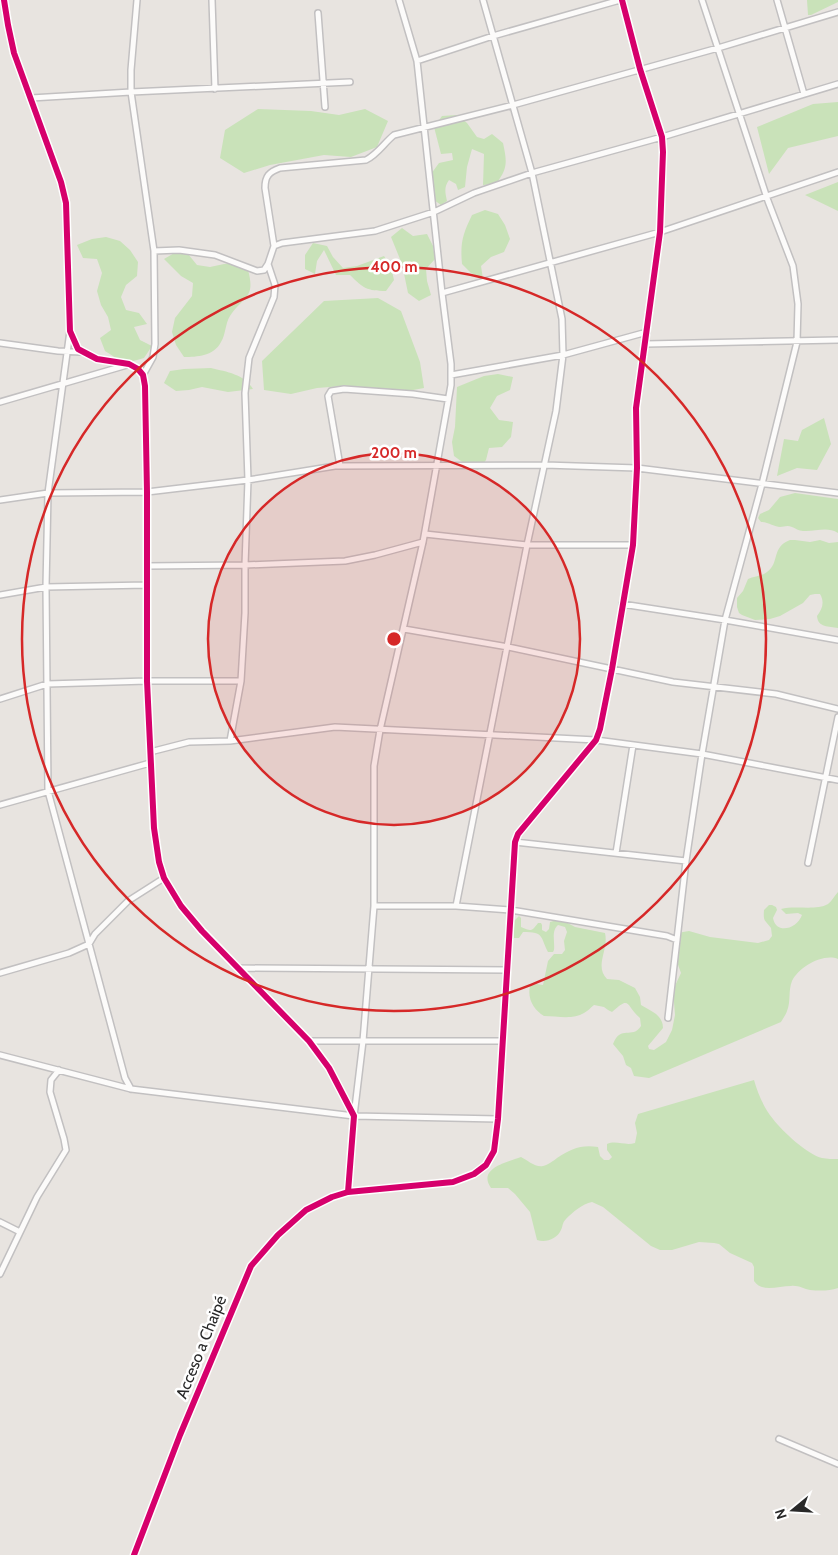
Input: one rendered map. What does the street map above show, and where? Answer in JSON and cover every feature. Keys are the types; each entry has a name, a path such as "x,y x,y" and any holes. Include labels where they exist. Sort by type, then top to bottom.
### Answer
{"street":[{"path":"4,0 14,53 61,182 66,203 70,331 48,493 46,587 48,792 125,1078 131,1089"},
{"path":"137,0 130,70 131,92 154,251 156,344 153,357 143,374"},
{"path":"212,0 215,89"},
{"path":"348,1192 374,906 374,766 380,730 425,534 451,375 417,61 399,0"},
{"path":"456,906 527,545 556,411 563,355 562,319 532,173 483,0"},
{"path":"417,61 492,36 621,0 640,69 662,137 663,152 660,232 636,408 638,468 633,545 612,669 596,740 518,834 515,842 686,861"},
{"path":"668,1018 686,861 702,754 726,620 798,342 798,304 793,266 766,196 702,0"},
{"path":"777,0 804,94"},
{"path":"154,251 179,250 215,255 257,271 264,270 274,246 265,188 265,179 270,171 280,168 366,160 375,155 385,142 394,135 513,105 718,48 838,12"},
{"path":"318,13 325,107"},
{"path":"30,98 350,82"},
{"path":"274,246 282,243 375,231 434,212 474,193 532,173 662,137 838,84"},
{"path":"442,293 660,232 838,172"},
{"path":"230,741 241,681 245,613 248,480 245,393 249,358 274,297 275,286 268,264"},
{"path":"70,331 78,349 97,359 129,364 143,374 145,386 147,492 147,681 150,763 154,828 159,862 164,878 186,912 202,931 310,1041 329,1068 354,1116"},
{"path":"451,375 563,355 647,332"},
{"path":"646,344 838,340"},
{"path":"0,343 67,352 84,352"},
{"path":"0,402 129,364"},
{"path":"340,466 328,396 331,391 344,389 413,394 448,399"},
{"path":"0,500 48,493 147,492 248,480 340,466 545,465 638,468 838,493"},
{"path":"425,534 527,545 633,545"},
{"path":"147,566 245,565 345,560 375,555 423,542"},
{"path":"0,595 46,587 147,585"},
{"path":"622,604 838,640"},
{"path":"404,629 508,647 673,682 776,694 838,709"},
{"path":"0,699 47,684 241,681"},
{"path":"808,864 838,716"},
{"path":"150,752 189,742 230,741 335,727 596,740 702,754 838,780"},
{"path":"616,853 633,745"},
{"path":"0,805 150,763"},
{"name":"Acceso a Chaipé","path":"134,1555 180,1435 238,1293 251,1266 278,1235 306,1210 332,1197 348,1192 453,1182 474,1174 486,1165 494,1151 498,1119 515,842"},
{"path":"0,973 69,953 89,944 95,934 128,901 164,878"},
{"path":"374,906 456,906 511,910 667,936 677,940"},
{"path":"239,968 507,970"},
{"path":"310,1041 502,1041"},
{"path":"0,1055 131,1089 354,1116 498,1119"},
{"path":"0,1274 37,1197 66,1150 50,1092 51,1080 59,1070"},
{"path":"0,1222 20,1232"},
{"path":"779,1439 838,1464"}],"green space":[{"path":"807,0 838,0 838,2 808,15"},
{"path":"838,102 838,136 788,148 769,174 757,127 813,104"},
{"path":"258,109 311,111 339,115 365,109 388,121 377,147 351,157 324,155 270,165 244,173 220,158 225,130"},
{"path":"457,115 467,123 477,137 484,139 492,134 503,143 506,165 503,174 496,184 483,185 484,154 472,149 467,167 465,187 458,190 456,184 449,180 445,190 447,201 441,205 434,200 431,174 439,163 453,160 452,153 441,154 434,127 442,116"},
{"path":"838,182 838,211 805,195"},
{"path":"485,210 498,214 505,225 510,239 504,252 491,257 481,266 483,279 471,273 462,264 461,250 464,233 472,215"},
{"path":"402,228 413,236 427,234 433,246 435,259 426,269 431,295 419,301 408,293 402,264 391,237"},
{"path":"106,237 120,241 130,250 138,262 137,276 126,285 121,297 126,310 139,313 147,324 134,327 140,340 152,346 144,358 130,362 116,358 105,351 100,338 111,330 108,317 101,305 97,291 102,273 97,259 83,258 77,245 92,239"},
{"path":"313,243 327,246 333,257 343,268 357,266 384,256 391,267 394,280 386,291 366,288 350,275 336,275 324,250 317,261 315,274 305,269 305,255"},
{"path":"176,252 188,254 197,265 210,267 237,263 248,270 250,287 247,296 230,316 223,339 218,347 205,355 184,357 176,345 172,332 175,318 192,296 193,283 181,276 164,259"},
{"path":"378,298 401,311 420,362 424,388 397,393 343,386 317,388 291,394 264,390 262,361 324,301"},
{"path":"211,368 229,372 240,377 253,389 228,392 202,387 176,391 164,383 170,371"},
{"path":"498,374 513,377 510,390 497,396 490,408 499,420 513,422 511,437 502,447 489,448 486,460 478,470 454,456 452,442 455,427 457,387 484,376"},
{"path":"824,418 831,444 817,470 797,468 777,476 784,439 798,441 802,430"},
{"path":"795,493 838,499 838,533 830,530 802,531 790,526 778,527 761,522 758,518 760,514 769,510 780,497"},
{"path":"790,540 838,542 838,628 824,626 819,623 817,616 823,603 820,594 810,595 803,603 780,616 770,619 755,620 739,613 737,598 743,591 748,579 767,572 771,568 780,547"},
{"path":"838,892 838,959 825,958 812,962 795,976 791,985 788,1008 781,1022 649,1078 634,1076 631,1068 626,1065 623,1056 613,1044 619,1035 634,1032 641,1026 640,1018 628,1004 622,1004 612,1012 604,1007 594,1005 580,1015 565,1017 544,1016 532,1004 529,991 530,986 543,985 548,961 554,954 562,954 565,950 564,941 567,932 565,927 558,925 556,927 553,952 548,952 541,936 538,934 523,932 519,938 514,938 514,921 519,916 521,918 521,927 530,930 538,923 541,923 542,930 546,932 549,929 550,922 557,920 564,921 575,927 605,933 606,939 602,963 603,974 607,979 619,980 635,988 640,997 641,1005 656,1014 661,1020 663,1028 648,1046 649,1049 654,1050 666,1042 672,1030 675,1015 673,990 681,973 673,951 674,937 677,933 689,931 710,937 758,943 769,940 772,936 771,928 764,917 764,910 769,905 776,907 777,910 773,918 778,927 787,928 796,924 802,915 798,913 786,914 781,909 823,906 828,904"},
{"path":"754,1080 759,1096 767,1110 789,1136 816,1156 838,1159 838,1288 821,1291 794,1286 761,1287 754,1281 754,1267 752,1263 730,1253 719,1244 699,1242 672,1250 660,1250 651,1246 603,1207 592,1202 581,1206 569,1216 564,1222 562,1229 554,1238 544,1241 537,1240 530,1212 508,1188 491,1188 488,1181 488,1175 496,1167 521,1157 535,1165 543,1166 571,1150 592,1146 598,1147 600,1156 604,1160 609,1160 612,1157 607,1150 607,1144 635,1143 637,1133 635,1123 638,1114"}],"cycle path":[{"path":"4,0 14,53 61,182 66,203 70,331 78,349 97,359 129,364 138,369 143,375 145,386 147,681 154,828 159,862 164,878 181,906 202,931 309,1041 329,1068 354,1116 348,1192"},
{"path":"134,1555 180,1435 251,1266 278,1235 306,1210 332,1197 348,1192 453,1182 474,1174 486,1165 494,1151 498,1119 515,842 518,834 596,740 612,669 633,545 637,468 636,408 660,232 663,152 662,137 640,69 622,0"}]}
